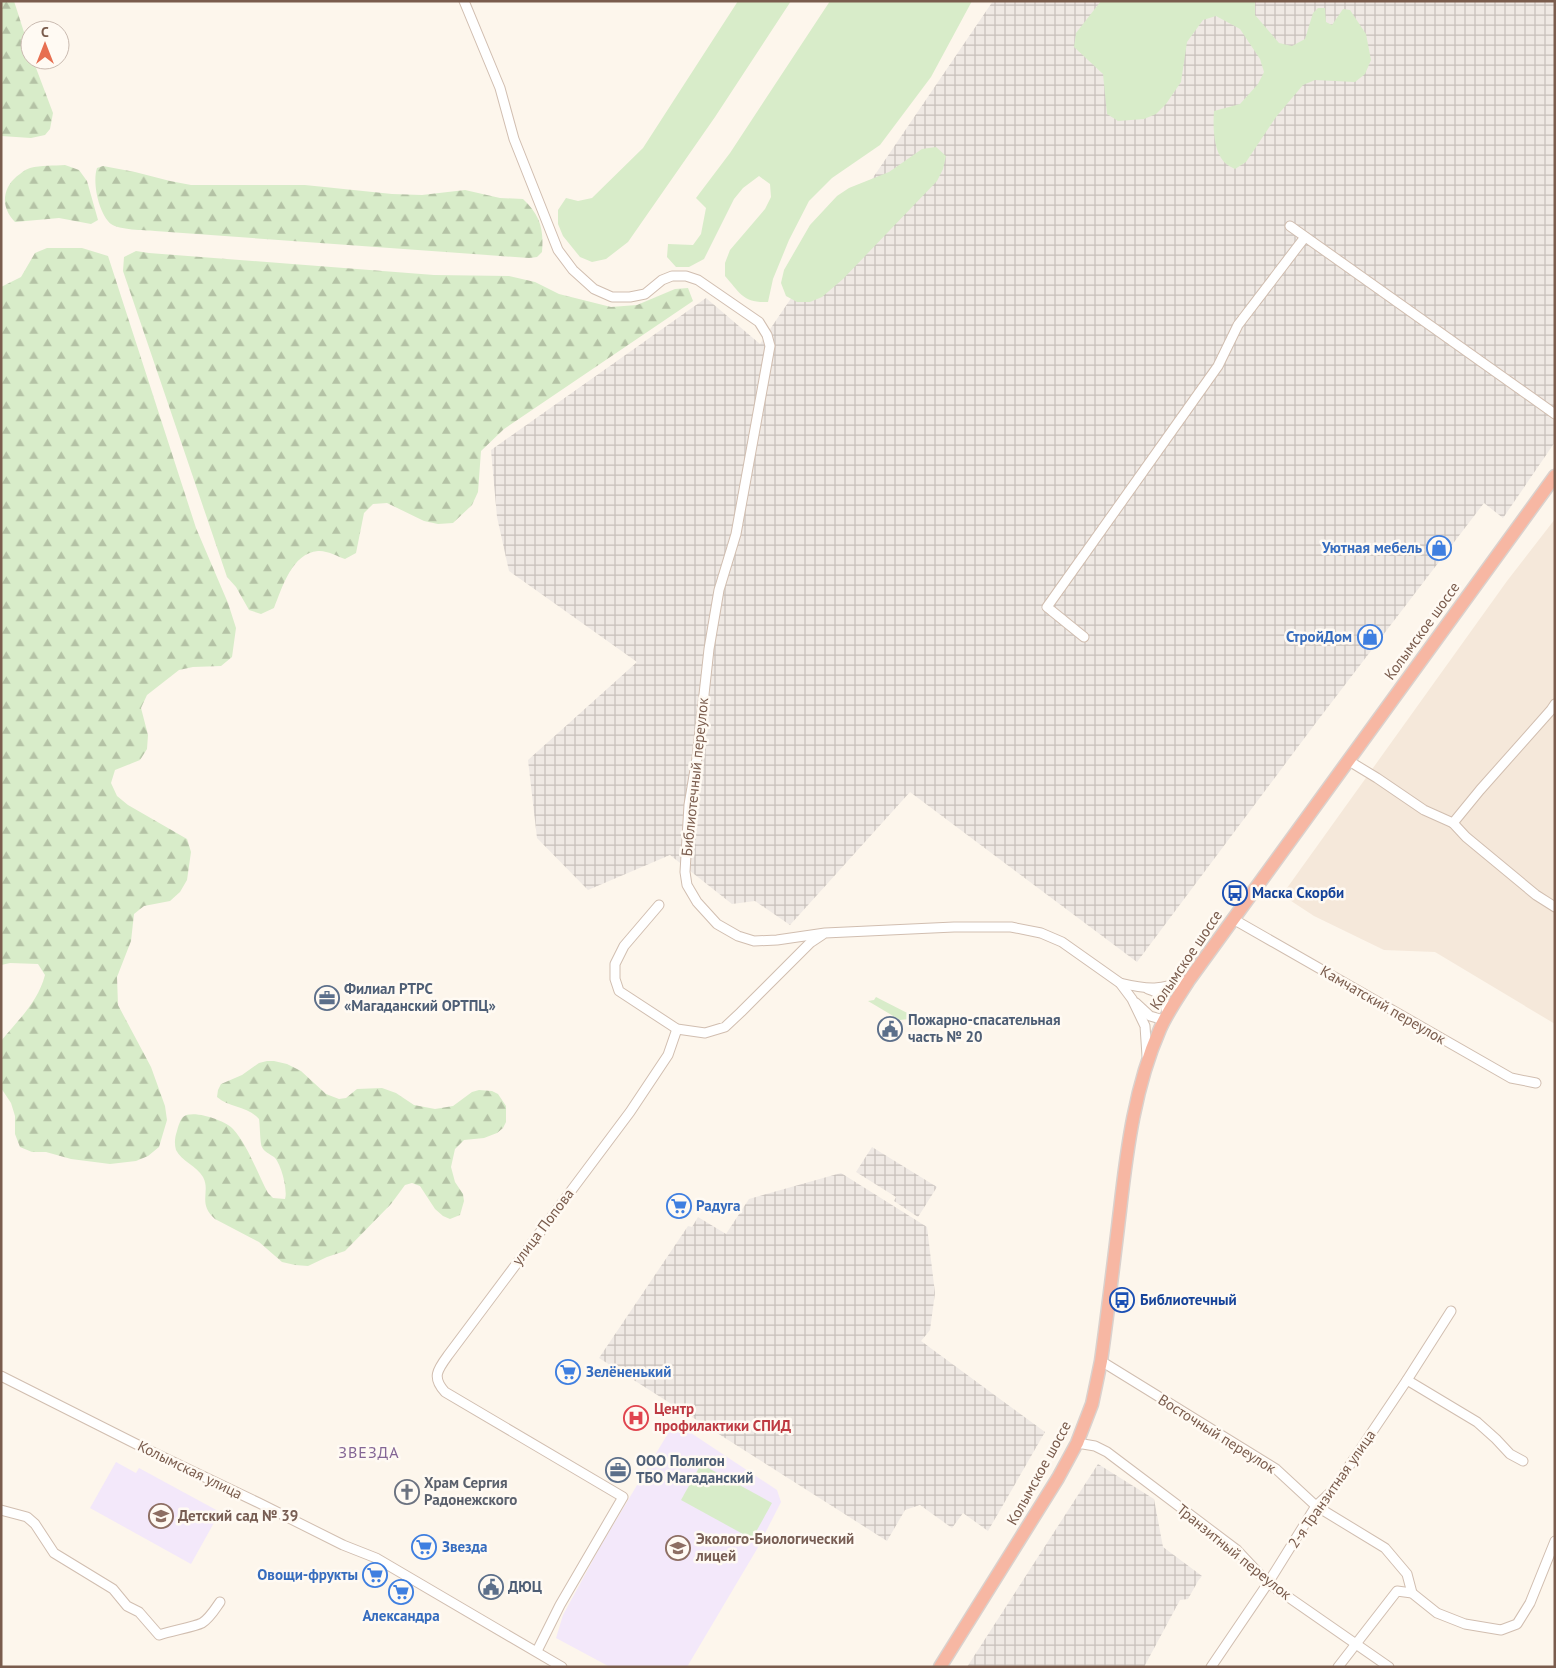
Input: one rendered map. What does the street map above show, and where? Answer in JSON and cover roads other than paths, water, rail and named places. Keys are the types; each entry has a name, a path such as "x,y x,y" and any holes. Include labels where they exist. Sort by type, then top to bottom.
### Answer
{"highway":[{"name":"Колымское шоссе","path":"940,1667 1058,1478 1077,1443 1092,1404 1101,1361 1128,1149 1136,1104 1148,1062 1166,1017 1189,980 1555,476"}],"street":[{"name":"Библиотечный переулок","path":"464,1 500,88 514,139 558,250 573,270 594,289 612,297 630,297 645,294 662,280 672,276 686,276 698,280 758,322 767,335 770,346 736,534 719,590 697,758 688,806 685,872 687,885 696,902 717,924 738,936 754,940 777,940 825,933 993,926 1027,929 1041,933 1062,942 1120,983 1132,1000 1145,1026 1148,1062"},
{"path":"1290,226 1555,414"},
{"path":"1084,637 1047,607 1218,366 1238,326 1305,237"},
{"path":"1453,823 1555,704"},
{"path":"1348,761 1424,810 1453,823 1480,849 1536,895 1555,907"},
{"path":"659,906 624,946 615,964 614,978 619,991 676,1029 705,1032 725,1027 810,943 825,933"},
{"name":"Камчатский переулок","path":"1233,919 1511,1078 1536,1083"},
{"name":"Библиотечный переулок","path":"1120,983 1143,988 1169,987 1189,980"},
{"path":"1132,1000 1150,1016 1166,1017 1165,1001 1158,992 1143,988"},
{"name":"улица Попова","path":"537,1651 560,1605 623,1497 445,1392 438,1384 437,1373 440,1366 637,1101 668,1055 676,1029"},
{"name":"2-я Транзитная улица","path":"1211,1667 1268,1583 1316,1506 1333,1490 1408,1380 1451,1311"},
{"name":"Восточный переулок","path":"1101,1361 1276,1470 1316,1506 1385,1548 1407,1574 1412,1593"},
{"name":"Колымская улица","path":"1,1376 343,1545 376,1558 562,1667"},
{"path":"1408,1380 1477,1422 1510,1454 1522,1461"},
{"name":"Транзитный переулок","path":"1077,1443 1095,1446 1107,1452 1237,1550 1268,1583 1389,1667"},
{"path":"1,1510 27,1517 35,1524 54,1553 113,1589 127,1606 139,1612 160,1634 200,1624 208,1618 220,1602"},
{"path":"1338,1667 1397,1591 1412,1593 1437,1613 1465,1624 1501,1630 1517,1624 1530,1603 1555,1541"}],"place":[{"name":"Уютная мебель","path":"1439,548"},
{"name":"СтройДом","path":"1370,637"},
{"name":"Маска Скорби","path":"1235,893"},
{"name":"Филиал РТРС «Магаданский ОРТПЦ»","path":"327,998"},
{"name":"Пожарно-спасательная часть № 20","path":"890,1029"},
{"name":"Радуга","path":"679,1206"},
{"name":"Библиотечный","path":"1122,1300"},
{"name":"Зелёненький","path":"568,1372"},
{"name":"Центр профилактики СПИД","path":"636,1418"},
{"name":"ООО Полигон ТБО Магаданский","path":"618,1470"},
{"name":"Храм Сергия Радонежского","path":"407,1492"},
{"name":"Детский сад № 39","path":"161,1516"},
{"name":"Звезда","path":"424,1547"},
{"name":"Эколого-Биологический лицей","path":"678,1548"},
{"name":"Овощи-фрукты","path":"375,1575"},
{"name":"ДЮЦ","path":"491,1587"},
{"name":"Александра","path":"401,1592"}],"district":[{"name":"ЗВЕЗДА","path":"369,1452"}]}
